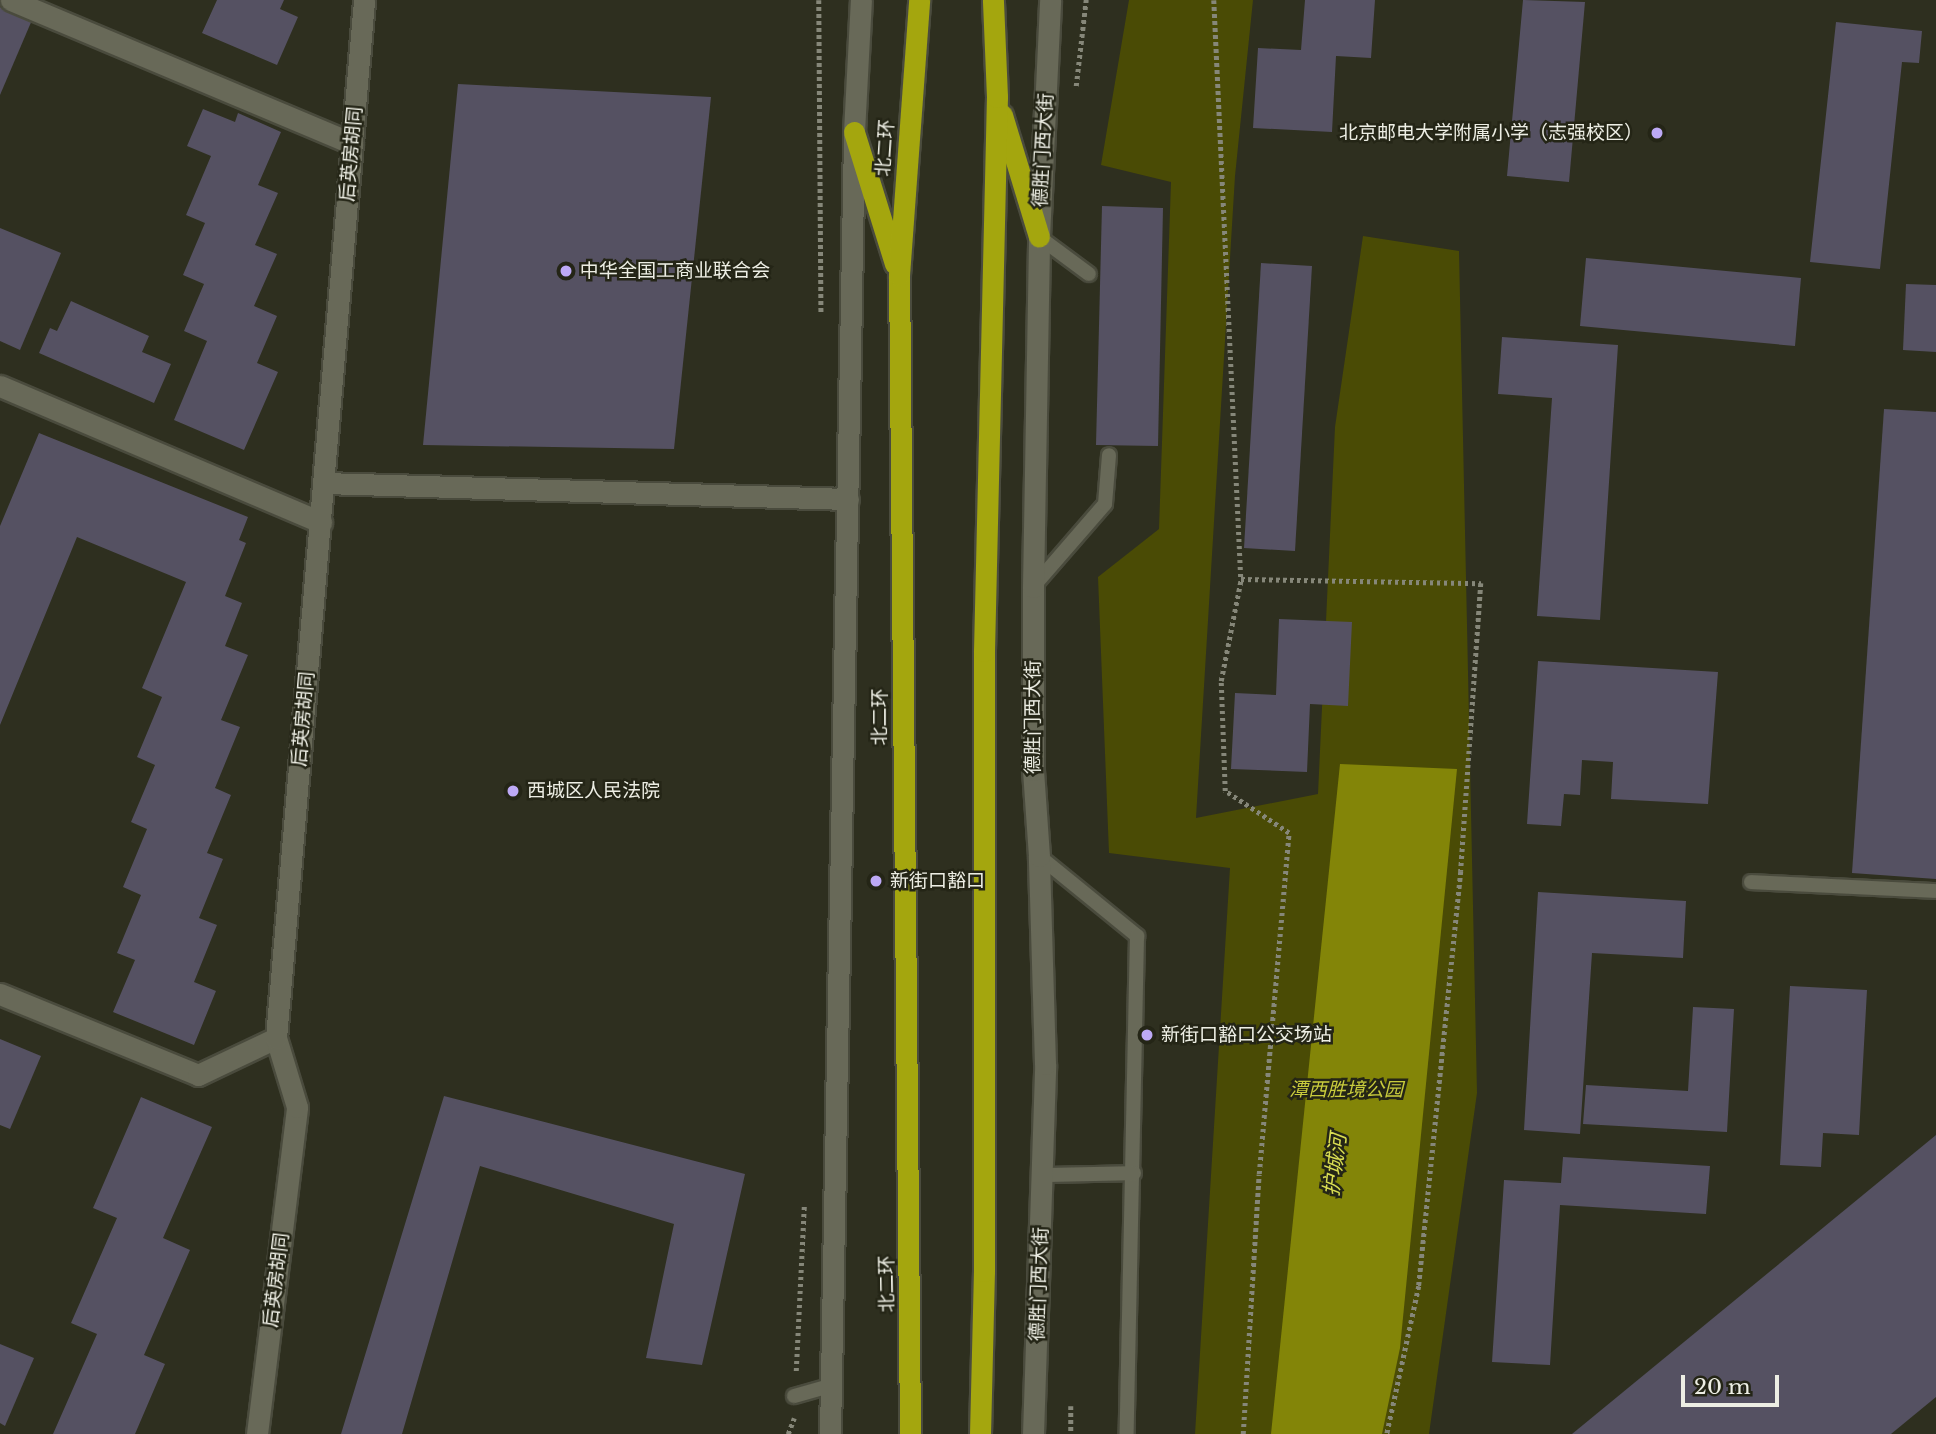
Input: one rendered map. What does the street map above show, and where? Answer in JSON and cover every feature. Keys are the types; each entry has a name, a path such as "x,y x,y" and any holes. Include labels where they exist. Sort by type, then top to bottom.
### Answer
{"highway":[{"name":"北二环","path":"910,1434 899,275 919,0"},
{"path":"980,1434 984,1271 984,651 997,97 993,0"},
{"path":"997,97 1039,237"},
{"path":"855,132 899,275"}],"street":[{"path":"11,0 352,144"},
{"name":"后英房胡同","path":"257,1434 297,1107 276,1038 364,0"},
{"path":"830,1434 855,132 861,0"},
{"name":"德胜门西大街","path":"1033,1434 1045,1064 1039,856 1033,770 1032,587 1039,237 1050,0"},
{"path":"0,386 321,522"},
{"path":"324,483 848,499"},
{"path":"0,994 198,1075 276,1038"}],"lane":[{"path":"1039,237 1089,274"},
{"path":"1032,587 1105,504 1109,455"},
{"path":"1039,856 1138,936 1127,1434"},
{"path":"1751,882 1936,891"},
{"path":"1042,1175 1134,1173"},
{"path":"794,1396 832,1385"}],"path":[{"path":"819,0 821,315"},
{"path":"1214,0 1241,579 1221,681 1225,791 1289,833 1259,1174 1243,1434"},
{"path":"1241,579 1481,583 1461,871 1419,1286 1387,1434"},
{"path":"794,1434 805,1196"},
{"path":"1071,1406 1071,1434"},
{"path":"788,1434 793,1420"}],"green space":[{"name":"潭西胜境公园","path":"1129,0 1253,0 1235,176 1196,818 1318,794 1335,427 1363,236 1459,251 1477,1093 1429,1434 1195,1434 1230,868 1109,853 1098,577 1159,529 1171,182 1101,165"}],"water":[{"name":"护城河","path":"1340,764 1457,769 1400,1348 1382,1434 1271,1434"}],"building":[{"path":"217,0 284,0 280,9 298,17 277,65 202,33"},
{"path":"1305,0 1375,0 1371,58 1336,56 1332,132 1253,128 1258,48 1301,50"},
{"path":"1523,0 1585,2 1569,182 1507,176"},
{"path":"0,7 32,20 0,95"},
{"path":"1836,22 1922,31 1919,63 1902,62 1880,269 1810,262"},
{"name":"中华全国工商业联合会","path":"458,84 711,97 674,449 423,445"},
{"path":"203,109 235,122 238,113 281,132 258,185 278,193 255,245 277,254 254,306 277,316 257,363 278,372 244,450 174,420 207,341 184,331 204,284 183,275 205,223 186,215 211,156 187,146"},
{"path":"1102,206 1163,208 1158,446 1096,445"},
{"path":"0,228 61,253 20,350 0,341"},
{"path":"1586,258 1801,278 1795,346 1580,326"},
{"path":"1261,263 1312,266 1295,551 1244,548"},
{"path":"1906,284 1936,285 1936,352 1903,350"},
{"path":"71,301 149,336 142,352 171,364 154,403 39,353 50,328 57,331"},
{"path":"1502,337 1618,345 1600,620 1537,616 1552,398 1498,394"},
{"path":"1884,409 1936,412 1936,879 1852,873"},
{"path":"39,433 248,517 239,540 246,543 225,596 242,603 225,646 248,655 221,720 240,727 215,788 231,795 207,853 223,859 199,918 217,925 194,982 216,991 194,1045 113,1012 135,960 117,953 141,895 123,887 147,829 131,822 155,765 137,757 162,697 142,688 186,582 77,537 0,725 0,526"},
{"path":"1279,619 1352,622 1348,706 1310,704 1307,772 1231,769 1235,693 1276,695"},
{"path":"1538,661 1718,672 1708,804 1611,799 1613,762 1582,760 1580,795 1564,794 1561,826 1527,824"},
{"path":"1538,892 1686,901 1683,958 1592,953 1580,1134 1524,1130"},
{"path":"1790,986 1867,990 1859,1135 1823,1133 1821,1167 1780,1165"},
{"path":"1693,1007 1734,1009 1727,1132 1583,1124 1586,1085 1688,1091"},
{"path":"0,1039 41,1056 10,1129 0,1125"},
{"path":"444,1096 745,1174 702,1365 646,1358 674,1224 480,1166 402,1434 341,1434"},
{"path":"141,1097 212,1127 163,1238 190,1250 144,1355 165,1364 135,1434 53,1434 97,1334 71,1323 117,1218 93,1208"},
{"path":"1936,1135 1936,1397 1891,1434 1572,1434"},
{"path":"1563,1157 1710,1166 1706,1214 1560,1205 1550,1365 1492,1362 1504,1180 1561,1183"},
{"path":"0,1344 34,1358 5,1426 0,1423"}],"place":[{"name":"北京邮电大学附属小学（志强校区）","path":"1657,133"},
{"name":"中华全国工商业联合会","path":"566,271"},
{"name":"西城区人民法院","path":"513,791"},
{"name":"新街口豁口","path":"876,881"},
{"name":"新街口豁口公交场站","path":"1147,1035"}]}
